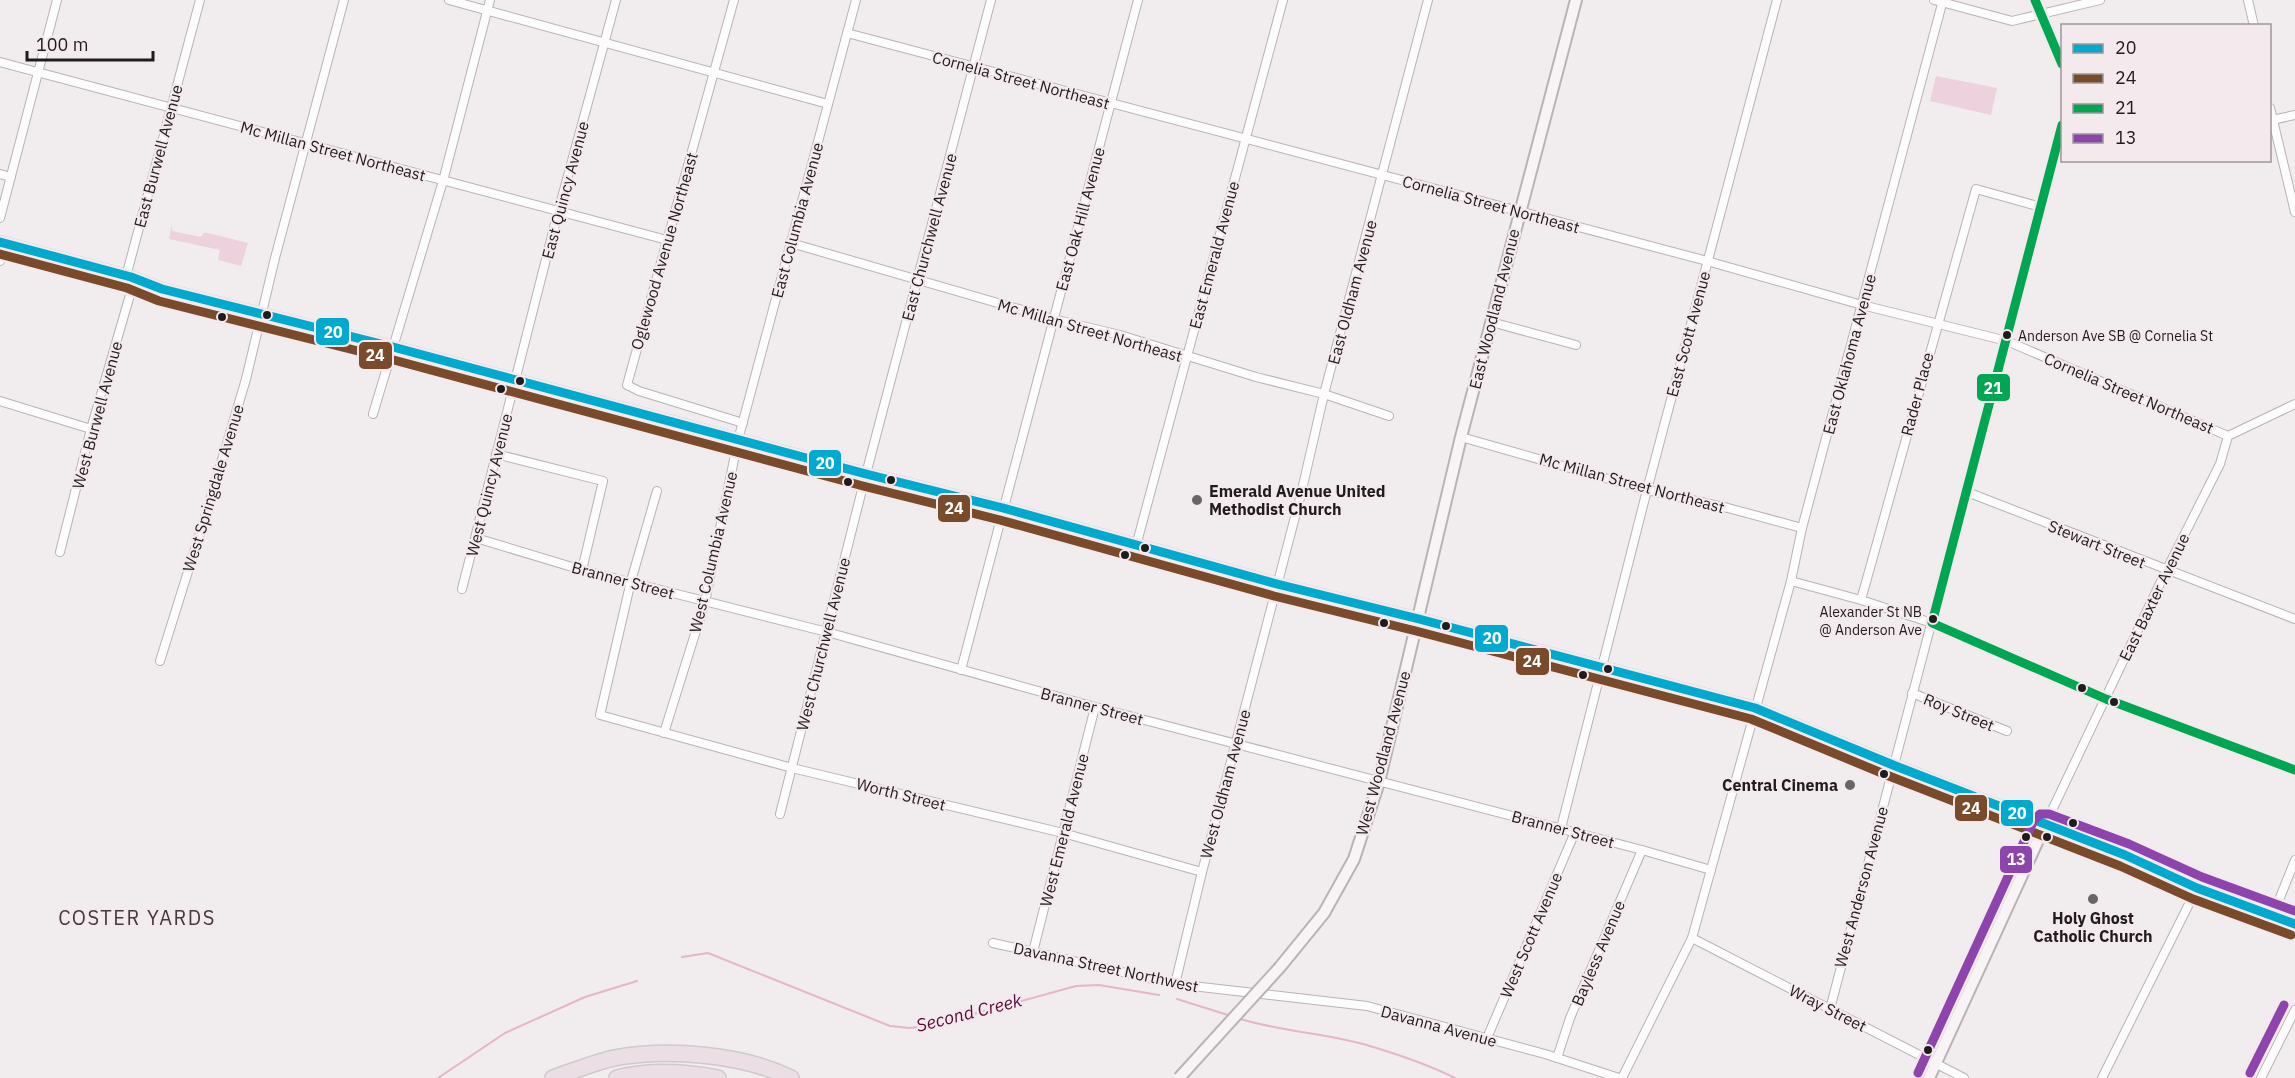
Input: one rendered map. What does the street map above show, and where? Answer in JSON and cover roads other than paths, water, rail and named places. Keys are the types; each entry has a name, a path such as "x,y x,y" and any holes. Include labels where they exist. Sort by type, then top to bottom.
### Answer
{"highway":[{"path":"553,1078 615,1058 654,1054 703,1056 747,1063 791,1078"},
{"path":"617,1078 651,1073 699,1074 718,1078"}],"main road":[{"name":"East Woodland Avenue","path":"1419,619 1461,436 1576,0"},
{"path":"0,242 131,278 162,289 393,347 866,474 1003,508 1277,584 1755,708 1893,765 2125,855 2197,888 2295,924"},
{"name":"West Woodland Avenue","path":"1179,1078 1280,967 1324,912 1354,859 1379,782 1419,619"},
{"path":"1929,1078 2045,825"}],"street":[{"path":"0,218 57,0"},
{"name":"East Burwell Avenue","path":"131,278 128,268 200,0"},
{"name":"West Springdale Avenue","path":"160,661 246,379 261,313 344,0"},
{"path":"449,0 828,104"},
{"path":"373,414 443,181 490,0"},
{"name":"East Quincy Avenue","path":"515,380 616,0"},
{"name":"Oglewood Avenue Northeast","path":"734,0 627,385 639,391 743,423"},
{"name":"East Columbia Avenue","path":"738,440 856,0"},
{"name":"East Churchwell Avenue","path":"866,474 991,0"},
{"name":"East Oak Hill Avenue","path":"961,670 1138,0"},
{"name":"East Emerald Avenue","path":"1136,546 1283,0"},
{"name":"East Oldham Avenue","path":"1277,584 1324,394 1428,0"},
{"name":"East Scott Avenue","path":"1601,668 1777,0"},
{"path":"1934,0 2012,21 2100,0"},
{"path":"2035,0 2061,62"},
{"path":"2248,0 2254,24"},
{"name":"East Oklahoma Avenue","path":"1620,1078 1692,938 1791,581 1802,528 1943,1"},
{"name":"Cornelia Street Northeast","path":"847,33 1707,261 1862,306 1937,322 2007,341 2228,436"},
{"name":"Mc Millan Street Northeast","path":"0,62 667,240"},
{"path":"2271,114 2295,212"},
{"path":"2272,120 2295,115"},
{"name":"West Anderson Avenue","path":"1830,1009 2061,129"},
{"path":"0,174 11,177"},
{"name":"Rader Place","path":"1861,600 1976,189 2042,207"},
{"name":"Mc Millan Street Northeast","path":"791,243 1324,394 1389,416"},
{"path":"0,247 0,261"},
{"name":"West Burwell Avenue","path":"60,552 91,429 132,288 131,278"},
{"path":"1491,322 1576,345"},
{"name":"West Quincy Avenue","path":"462,589 515,380"},
{"path":"0,401 91,429"},
{"path":"2228,436 2295,404"},
{"name":"Mc Millan Street Northeast","path":"1461,436 1647,490 1728,508 1802,528"},
{"name":"East Baxter Avenue","path":"2045,825 2166,571 2220,464 2228,436"},
{"name":"West Columbia Avenue","path":"664,733 705,602 738,440"},
{"path":"496,454 603,481 582,570"},
{"name":"West Churchwell Avenue","path":"780,814 866,474"},
{"path":"631,581 657,491"},
{"name":"Stewart Street","path":"1967,492 2166,571 2295,619"},
{"name":"Branner Street","path":"476,538 582,570 827,632 1095,707 1561,828 1711,870"},
{"name":"Worth Street","path":"631,581 600,715 792,768 1063,833 1202,872"},
{"path":"1791,581 1932,623 2106,699 2295,770"},
{"name":"West Oldham Avenue","path":"1175,984 1277,584"},
{"path":"1561,828 1601,668"},
{"name":"Roy Street","path":"1912,693 2007,731"},
{"name":"West Emerald Avenue","path":"1033,952 1095,707"},
{"name":"West Scott Avenue","path":"1487,1038 1575,832"},
{"name":"Bayless Avenue","path":"1557,1058 1570,1018 1642,850"},
{"path":"2273,915 2295,860"},
{"path":"2102,1078 2197,888"},
{"name":"Wray Street","path":"1692,938 1964,1078"},
{"name":"Davanna Street Northwest","path":"993,943 1175,984 1256,993"},
{"name":"Davanna Avenue","path":"1256,993 1367,1006 1487,1038 1620,1078"},
{"path":"2261,1078 2295,1010"}],"waterway":[{"name":"Second Creek","path":"682,957 708,953 890,1026 909,1028 930,1026 1076,986 1099,985 1159,995"},
{"name":"Second Creek","path":"438,1078 505,1033 585,997 637,981"},
{"name":"Second Creek","path":"1177,999 1231,1016"},
{"name":"Second Creek","path":"1240,1019 1363,1044 1410,1059 1455,1078"}],"place":[{"name":"Anderson Ave SB @ Cornelia St","path":"2007,335"},
{"name":"Emerald Avenue United Methodist Church","path":"1197,500"},
{"name":"Alexander St NB @ Anderson Ave","path":"1933,619"},
{"name":"Central Cinema","path":"1850,785"},
{"name":"Holy Ghost Catholic Church","path":"2093,899"}],"district":[{"name":"COSTER YARDS","path":"137,918"}]}
